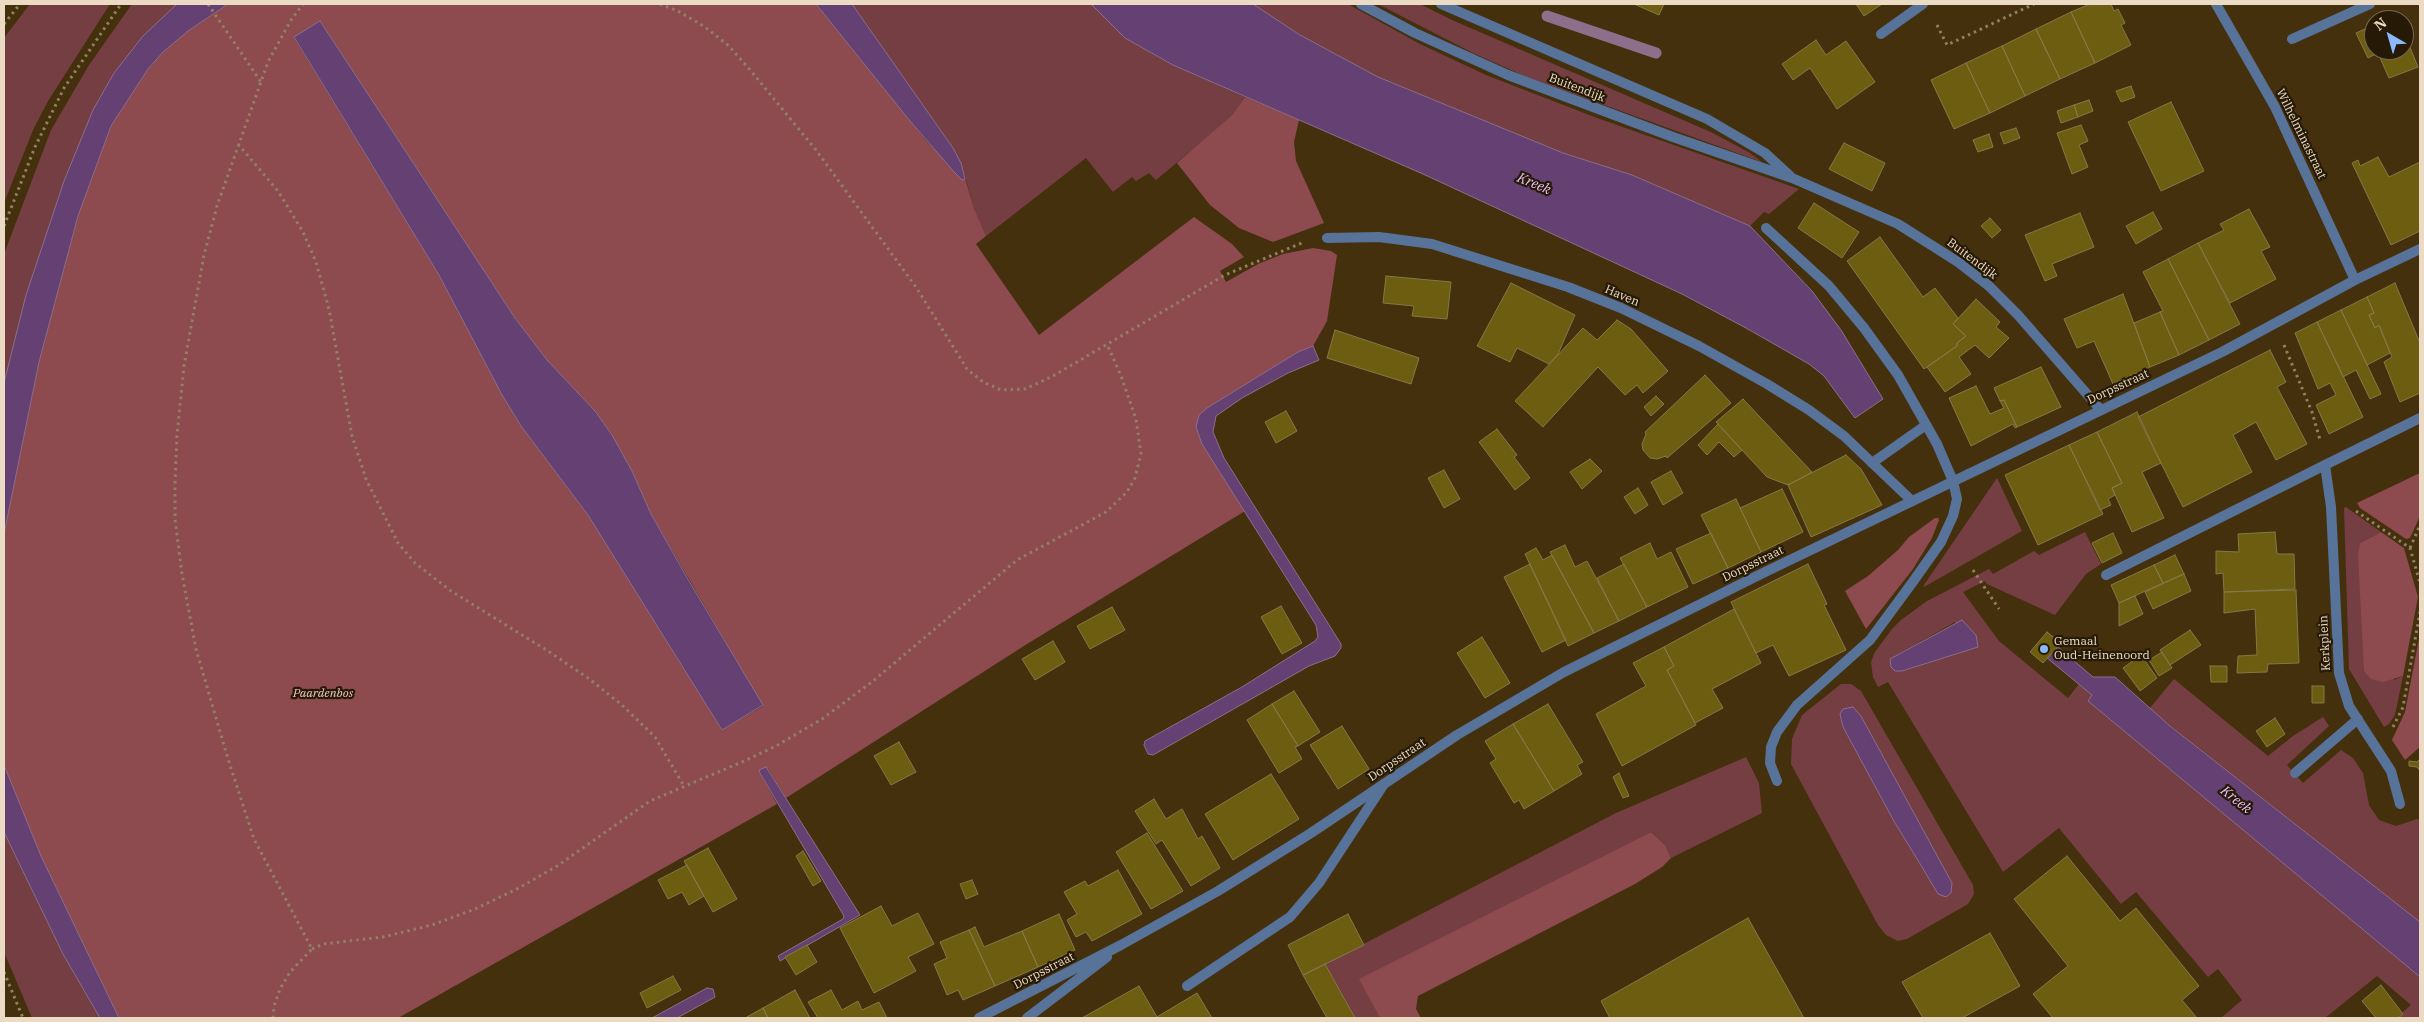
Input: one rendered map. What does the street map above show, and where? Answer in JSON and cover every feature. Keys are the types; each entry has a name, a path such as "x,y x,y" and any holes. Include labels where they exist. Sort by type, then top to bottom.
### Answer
{"street":[{"name":"Buitendijk","path":"1361,4 1459,54 1508,75 1673,137 1792,178 1898,224 1958,262 1989,286 2018,315 2100,409"},
{"name":"Buitendijk","path":"1441,4 1707,120 1765,154 1792,178"},
{"path":"1881,34 1924,4"},
{"name":"Wilhelminastraat","path":"2216,4 2275,107 2355,280"},
{"path":"2292,39 2370,4"},
{"path":"1766,228 1808,266 1846,305 1898,375 1926,425 1953,481 1957,499 1953,516 1941,542 1870,640 1797,705 1777,732 1771,747 1770,762 1777,781"},
{"name":"Haven","path":"1327,238 1379,237 1432,244 1568,287 1621,308 1699,346 1767,384 1844,436 1912,501"},
{"name":"Dorpsstraat","path":"979,1018 1189,909 1260,866 1487,716 1564,672 2100,409 2214,356 2355,280 2419,252"},
{"path":"2106,575 2420,418"},
{"path":"1872,463 1926,425"},
{"name":"Kerkplein","path":"2325,465 2331,507 2339,673 2344,696 2391,771 2400,804"},
{"path":"2295,773 2358,719"},
{"path":"1187,986 1290,917 1319,883 1385,782"},
{"name":"Dorpsstraat","path":"1027,1018 1121,945"}],"path":[{"path":"4,24 20,4"},
{"path":"4,226 22,176 53,110 77,67 121,4"},
{"path":"208,4 261,82"},
{"path":"303,4 277,43 261,82 217,206 204,255 184,366 177,435 175,519 182,574 196,650 244,812 264,861 312,948"},
{"path":"660,4 694,20 717,36 752,71 796,124 916,287 959,358 975,376 1001,390 1025,389 1052,376 1248,264 1293,245 1327,238"},
{"path":"1935,20 1947,46 2034,4"},
{"path":"238,144 278,191 302,232 316,262 329,309 352,436 366,478 398,543 415,563 450,591 570,665 622,705 655,737 665,750 684,786"},
{"path":"2275,324 2312,412 2325,465"},
{"path":"273,1018 274,1006 280,989 290,972 312,948 323,944 416,930 475,909 537,878 650,801 759,754 822,719 873,681 1017,560 1093,520 1117,504 1135,478 1141,454 1140,441 1128,395 1107,344"},
{"path":"2331,507 2349,503 2356,511 2410,548"},
{"path":"2420,525 2410,548 2420,583"},
{"path":"1973,570 1999,609"},
{"path":"2376,746 2390,733 2403,707 2420,612"},
{"path":"4,972 23,1018"}],"shaded area":[{"path":"30,4 110,4 48,101 33,130 4,203 4,38"},
{"path":"132,4 177,4 143,37 114,73 93,111 64,181 26,295 4,383 4,254 51,130 89,65"},
{"path":"852,4 1091,4 1125,38 1173,65 1245,97 1232,115 1156,180 1149,173 1136,181 1132,177 1113,192 1086,158 986,236 953,148"},
{"path":"1253,4 1348,4 1418,43 1486,75 1597,118 1799,189 1769,214 1764,212 1750,226 1632,175 1563,153 1378,77 1300,35"},
{"path":"1378,4 1420,4 1452,20 1713,133 1750,153 1762,162 1527,77 1473,53"},
{"path":"1997,478 2022,531 1924,587 1924,585"},
{"path":"2346,507 2381,532 2360,543 2394,680 2403,676 2395,715 2389,724 2384,727 2349,669 2344,508"},
{"path":"2085,532 2101,564 2086,574 2055,615 1987,584 1985,581 1963,592 1999,641 2068,698 2079,684 2093,695 2088,701 2420,977 2420,1018 2396,1018 2411,1005 2377,976 2325,1018 2221,1018 2242,1000 2218,969 2208,977 2136,892 2121,904 2059,828 2003,872 1888,682 1878,687 1873,677 1871,662 1875,652 1892,629 1927,601 1989,569 1993,574 2034,551 2039,555","holes":["1955,622 1978,642 1978,647 1902,671 1890,663 1890,659"]},
{"path":"2174,679 2268,756 2293,736 2323,717 2329,726 2287,765 2303,783 2341,750 2353,758 2363,773 2369,805 2379,820 2396,826 2417,819 2420,820 2420,922 2149,709"},
{"path":"1841,684 1851,684 1861,691 1973,885 1974,894 1968,904 1907,939 1898,941 1886,935 1878,925 1791,764 1792,739 1802,715","holes":["1840,714 1861,716 1952,883 1922,867 1895,823 1843,727"]},
{"path":"1746,757 1759,783 1762,813 1671,858 1665,845 1651,832 1360,979 1380,1018 1355,1018 1325,964 1616,813"},
{"path":"4,832 63,954 100,1018 32,1018 4,952"}],"green space":[{"name":"Paardenbos","path":"228,4 816,4 928,143 965,178 974,208 986,236 976,244 1039,335 1194,217 1232,244 1244,257 1220,271 1226,282 1258,264 1283,254 1313,248 1331,251 1337,255 1327,321 1313,346 1298,352 1207,408 1202,444 1245,511 1027,644 786,798 768,769 760,773 777,804 398,1018 119,1018 41,856 4,765 4,534 39,362 78,216 111,126 148,69 163,52 188,31","holes":["320,21 515,318 547,360 595,411 612,435 632,471 651,514 763,706 722,730 588,515 521,426 501,393 439,275 294,38"]},
{"path":"1245,97 1299,120 1294,142 1296,161 1324,223 1273,242 1239,228 1210,205 1177,163 1232,115"},
{"path":"2420,473 2420,516 2410,538 2406,539 2360,508 2357,503"},
{"path":"1935,518 1939,520 1932,538 1913,569 1866,629 1845,591 1868,576 1898,550 1909,537"},
{"path":"2381,532 2404,548 2418,597 2403,676 2383,682 2371,679 2364,671 2358,555 2360,543"},
{"path":"2420,633 2420,747 2405,760 2392,740 2405,712"},
{"path":"1651,832 1665,845 1671,858 1662,867 1635,884 1418,996 1416,1009 1421,1018 1380,1018 1359,979"}],"water":[{"path":"177,4 228,4 188,31 163,52 148,69 111,126 78,216 39,362 4,534 4,383 26,295 64,181 93,110 114,73 143,36"},
{"path":"816,4 852,4 953,148 961,163 965,179 962,180 955,173 910,121"},
{"name":"Kreek","path":"1091,4 1253,4 1300,35 1378,77 1563,153 1632,175 1750,226 1812,291 1841,330 1883,399 1855,418 1824,376 1809,364 1746,328 1682,294 1423,174 1173,65 1125,38"},
{"path":"320,21 515,318 547,360 595,411 612,435 632,471 651,514 763,705 722,730 588,515 521,426 501,393 439,275 294,37"},
{"path":"1313,346 1319,360 1288,373 1242,398 1216,416 1213,432 1224,458 1341,644 1341,648 1335,656 1309,666 1153,755 1148,754 1144,745 1145,741 1242,687 1315,641 1318,637 1316,625 1202,444 1196,427 1199,415 1207,408 1298,352"},
{"path":"1962,620 1976,635 1978,647 1902,671 1895,671 1891,667 1890,659"},
{"name":"Kreek","path":"2058,647 2093,677 2115,677 2170,726 2420,922 2420,977 2088,701 2092,695 2047,658"},
{"path":"1853,707 1861,716 1952,883 1951,893 1946,897 1938,894 1895,823 1843,727 1840,714 1843,709"},
{"path":"4,765 41,856 119,1018 100,1018 63,954 4,832"},
{"path":"766,767 860,915 780,961 778,956 843,919 844,916 760,773 759,770"},
{"path":"707,988 713,989 715,997 677,1018 652,1018"}],"building":[{"path":"1634,4 1664,4 1659,15"},
{"path":"1856,4 1882,4 1864,16"},
{"path":"2090,4 2111,4 2114,11 2118,9 2125,23 2121,25 2131,45 2095,63 2071,12"},
{"path":"2071,12 2095,63 2060,79 2036,29"},
{"path":"2036,29 2060,79 2025,96 2002,46"},
{"path":"2364,29 2364,50 2356,33"},
{"path":"1816,40 1826,55 1846,41 1875,82 1837,109 1810,68 1793,80 1782,64"},
{"path":"2002,46 2025,96 1990,113 1966,63"},
{"path":"2414,57 2418,67 2389,78 2381,60 2414,60"},
{"path":"1966,63 1990,113 1954,129 1931,80"},
{"path":"2131,86 2135,97 2121,102 2116,91"},
{"path":"2089,100 2093,111 2078,117 2074,105"},
{"path":"2171,102 2204,171 2161,191 2128,122"},
{"path":"2074,105 2078,117 2061,123 2057,111"},
{"path":"2081,125 2088,141 2079,145 2088,167 2072,174 2057,133"},
{"path":"2016,128 2020,138 2004,144 2000,133"},
{"path":"1989,134 1993,147 1978,152 1973,140"},
{"path":"1844,143 1885,163 1872,191 1829,169"},
{"path":"2378,157 2389,177 2420,162 2420,231 2391,245 2352,163 2358,160 2360,166"},
{"path":"1814,203 1859,232 1842,258 1798,228"},
{"path":"2249,209 2270,247 2261,251 2276,279 2230,303 2198,243 2224,230 2220,224"},
{"path":"2153,212 2162,229 2136,244 2126,226"},
{"path":"2080,213 2094,247 2052,264 2057,276 2045,281 2025,235"},
{"path":"1990,218 2001,230 1992,238 1981,226"},
{"path":"1880,237 1923,297 1935,288 1958,318 1953,324 1966,336 1957,343 1957,346 1924,369 1847,261"},
{"path":"2198,243 2240,324 2209,340 2168,259"},
{"path":"2168,259 2209,340 2179,355 2160,312 2163,311 2143,272"},
{"path":"1386,276 1451,282 1447,319 1412,316 1414,306 1383,303"},
{"path":"1511,283 1575,315 1558,354 1549,364 1517,348 1510,362 1477,346"},
{"path":"2395,283 2420,343 2420,393 2400,402 2384,362 2392,357 2379,325 2375,328 2369,315 2374,313 2367,297"},
{"path":"2123,294 2150,367 2113,384 2094,341 2077,348 2064,319"},
{"path":"2367,297 2374,313 2369,315 2375,328 2379,325 2390,353 2367,365 2341,310"},
{"path":"1976,299 2000,322 1996,327 2009,338 1989,358 1975,345 1959,357 1971,374 1945,392 1927,367 1957,346 1957,343 1966,336 1953,324"},
{"path":"2341,310 2381,394 2370,399 2356,370 2343,377 2317,322"},
{"path":"2160,312 2179,355 2150,367 2134,323"},
{"path":"1617,320 1631,329 1668,371 1643,393 1637,385 1625,395 1598,367 1543,427 1515,401 1583,328 1597,340"},
{"path":"2317,322 2363,417 2329,434 2316,405 2336,395 2330,383 2318,389 2295,333"},
{"path":"1335,330 1419,358 1411,384 1327,358"},
{"path":"2270,350 2286,382 2277,387 2307,444 2276,460 2256,422 2233,435 2252,472 2183,507 2138,417"},
{"path":"2041,367 2061,407 2017,427 2004,400 2000,401 1994,388"},
{"path":"1705,375 1731,403 1667,458 1666,456 1657,459 1650,458 1643,450 1642,444 1645,432"},
{"path":"1976,386 1990,414 2004,408 2000,401 2004,400 2017,427 2015,428 2013,424 1971,446 1949,398"},
{"path":"1656,396 1664,404 1651,416 1644,407"},
{"path":"1743,399 1812,472 1788,485 1767,477 1716,422"},
{"path":"1286,411 1297,431 1276,443 1265,422"},
{"path":"2137,412 2161,463 2142,472 2164,518 2132,532 2112,488 2122,483 2097,432"},
{"path":"1718,424 1742,450 1734,457 1719,442 1707,455 1698,445"},
{"path":"1497,429 1517,455 1514,457 1530,478 1515,490 1479,442"},
{"path":"2097,432 2122,483 2112,488 2115,495 2108,499 2111,505 2100,510 2069,445"},
{"path":"2069,445 2103,514 2038,545 2005,475"},
{"path":"1846,455 1861,469 1882,505 1811,537 1788,485"},
{"path":"1590,459 1602,471 1582,489 1570,472"},
{"path":"1444,470 1460,499 1444,508 1428,478"},
{"path":"1671,471 1683,493 1663,505 1651,482"},
{"path":"1638,488 1648,505 1635,514 1624,497"},
{"path":"1782,489 1803,532 1761,552 1740,508"},
{"path":"1736,499 1761,552 1728,568 1701,515"},
{"path":"2275,532 2277,554 2294,554 2295,589 2224,592 2223,573 2216,574 2216,551 2239,552 2238,534"},
{"path":"1711,533 1728,568 1693,584 1676,549"},
{"path":"2113,533 2122,553 2102,563 2092,543"},
{"path":"1650,543 1657,559 1671,552 1688,587 1647,607 1620,558"},
{"path":"1565,545 1575,567 1587,561 1619,621 1594,633 1550,552"},
{"path":"1536,548 1543,560 1552,555 1594,633 1568,646 1525,554"},
{"path":"2175,555 2184,574 2163,583 2154,565"},
{"path":"1530,564 1566,640 1542,652 1504,577"},
{"path":"1624,564 1647,607 1619,621 1597,578"},
{"path":"1808,564 1827,604 1824,605 1846,650 1789,676 1773,645 1756,653 1731,602"},
{"path":"2154,565 2163,583 2119,603 2111,585"},
{"path":"2184,574 2191,591 2153,609 2145,592"},
{"path":"2296,590 2299,663 2268,664 2267,672 2237,673 2238,656 2257,655 2255,609 2224,613 2224,592"},
{"path":"2135,596 2143,614 2119,626 2119,603"},
{"path":"1281,606 1302,643 1282,654 1261,617"},
{"path":"1112,607 1125,630 1090,649 1077,626"},
{"path":"1734,609 1761,663 1712,689 1723,708 1695,723 1667,670 1674,666 1664,647"},
{"path":"2190,630 2201,645 2170,665 2160,650"},
{"name":"Gemaal Oud-Heinenoord","path":"2047,632 2061,643 2043,663 2030,652"},
{"path":"1482,637 1510,683 1485,698 1457,653"},
{"path":"1053,641 1065,662 1035,680 1022,659"},
{"path":"1664,647 1674,666 1667,670 1696,725 1622,766 1596,714 1646,686 1633,663"},
{"path":"2162,652 2172,668 2159,676 2149,660"},
{"path":"2141,655 2157,678 2140,691 2123,668"},
{"path":"2210,666 2227,666 2227,682 2211,682"},
{"path":"2312,686 2324,686 2324,703 2312,703"},
{"path":"1294,691 1320,732 1298,746 1272,704"},
{"path":"1272,704 1298,746 1295,747 1302,759 1279,773 1247,720"},
{"path":"1548,704 1583,762 1577,765 1582,774 1554,791 1513,724"},
{"path":"2275,718 2285,734 2267,747 2256,731"},
{"path":"1513,724 1554,791 1524,809 1519,800 1514,803 1490,763 1496,759 1485,741"},
{"path":"1342,726 1369,769 1338,789 1310,745"},
{"path":"899,742 916,772 891,785 874,756"},
{"path":"2420,759 2420,771 2417,767 2409,766 2409,761 2417,762"},
{"path":"1619,773 1629,796 1623,798 1613,777"},
{"path":"1271,774 1299,819 1233,860 1205,814"},
{"path":"1154,799 1166,819 1182,809 1198,839 1202,836 1220,868 1191,886 1162,840 1156,844 1135,811"},
{"path":"1147,833 1183,891 1151,909 1116,852"},
{"path":"708,848 737,899 713,912 684,861"},
{"path":"803,851 821,881 813,886 796,856"},
{"path":"2067,856 2120,921 2136,908 2199,986 2182,1000 2197,1018 2053,1018 2033,994 2068,966 2014,899"},
{"path":"687,865 704,896 689,905 682,892 668,899 658,880"},
{"path":"1118,870 1142,914 1092,941 1086,932 1076,937 1067,920 1077,914 1064,892 1085,881 1088,886"},
{"path":"972,880 978,894 966,899 960,884"},
{"path":"881,906 892,926 918,913 934,944 908,957 916,971 874,993 840,928"},
{"path":"1059,914 1075,950 1038,967 1022,931"},
{"path":"1348,914 1364,945 1303,975 1288,945"},
{"path":"1748,918 1804,1018 1610,1018 1601,1001"},
{"path":"975,927 984,947 1022,931 1038,967 995,986 969,930"},
{"path":"969,930 995,986 963,1000 958,990 947,995 934,964 947,958 940,942"},
{"path":"1990,933 2020,986 1962,1018 1923,1018 1902,982"},
{"path":"807,945 817,962 796,975 785,957"},
{"path":"1325,964 1355,1018 1327,1018 1303,975"},
{"path":"673,976 681,990 647,1008 640,993"},
{"path":"2381,985 2403,1014 2398,1018 2376,1018 2362,1001"},
{"path":"1139,986 1157,1017 1197,993 1212,1018 1082,1018"},
{"path":"795,990 810,1018 768,1018 763,1008"},
{"path":"831,990 842,1010 858,1001 862,1010 879,1002 887,1018 818,1018 808,1002"},
{"path":"763,1008 768,1018 745,1018"}],"waterway":[{"path":"1547,16 1656,53"}],"place":[{"name":"Gemaal Oud-Heinenoord","path":"2044,649"}]}
